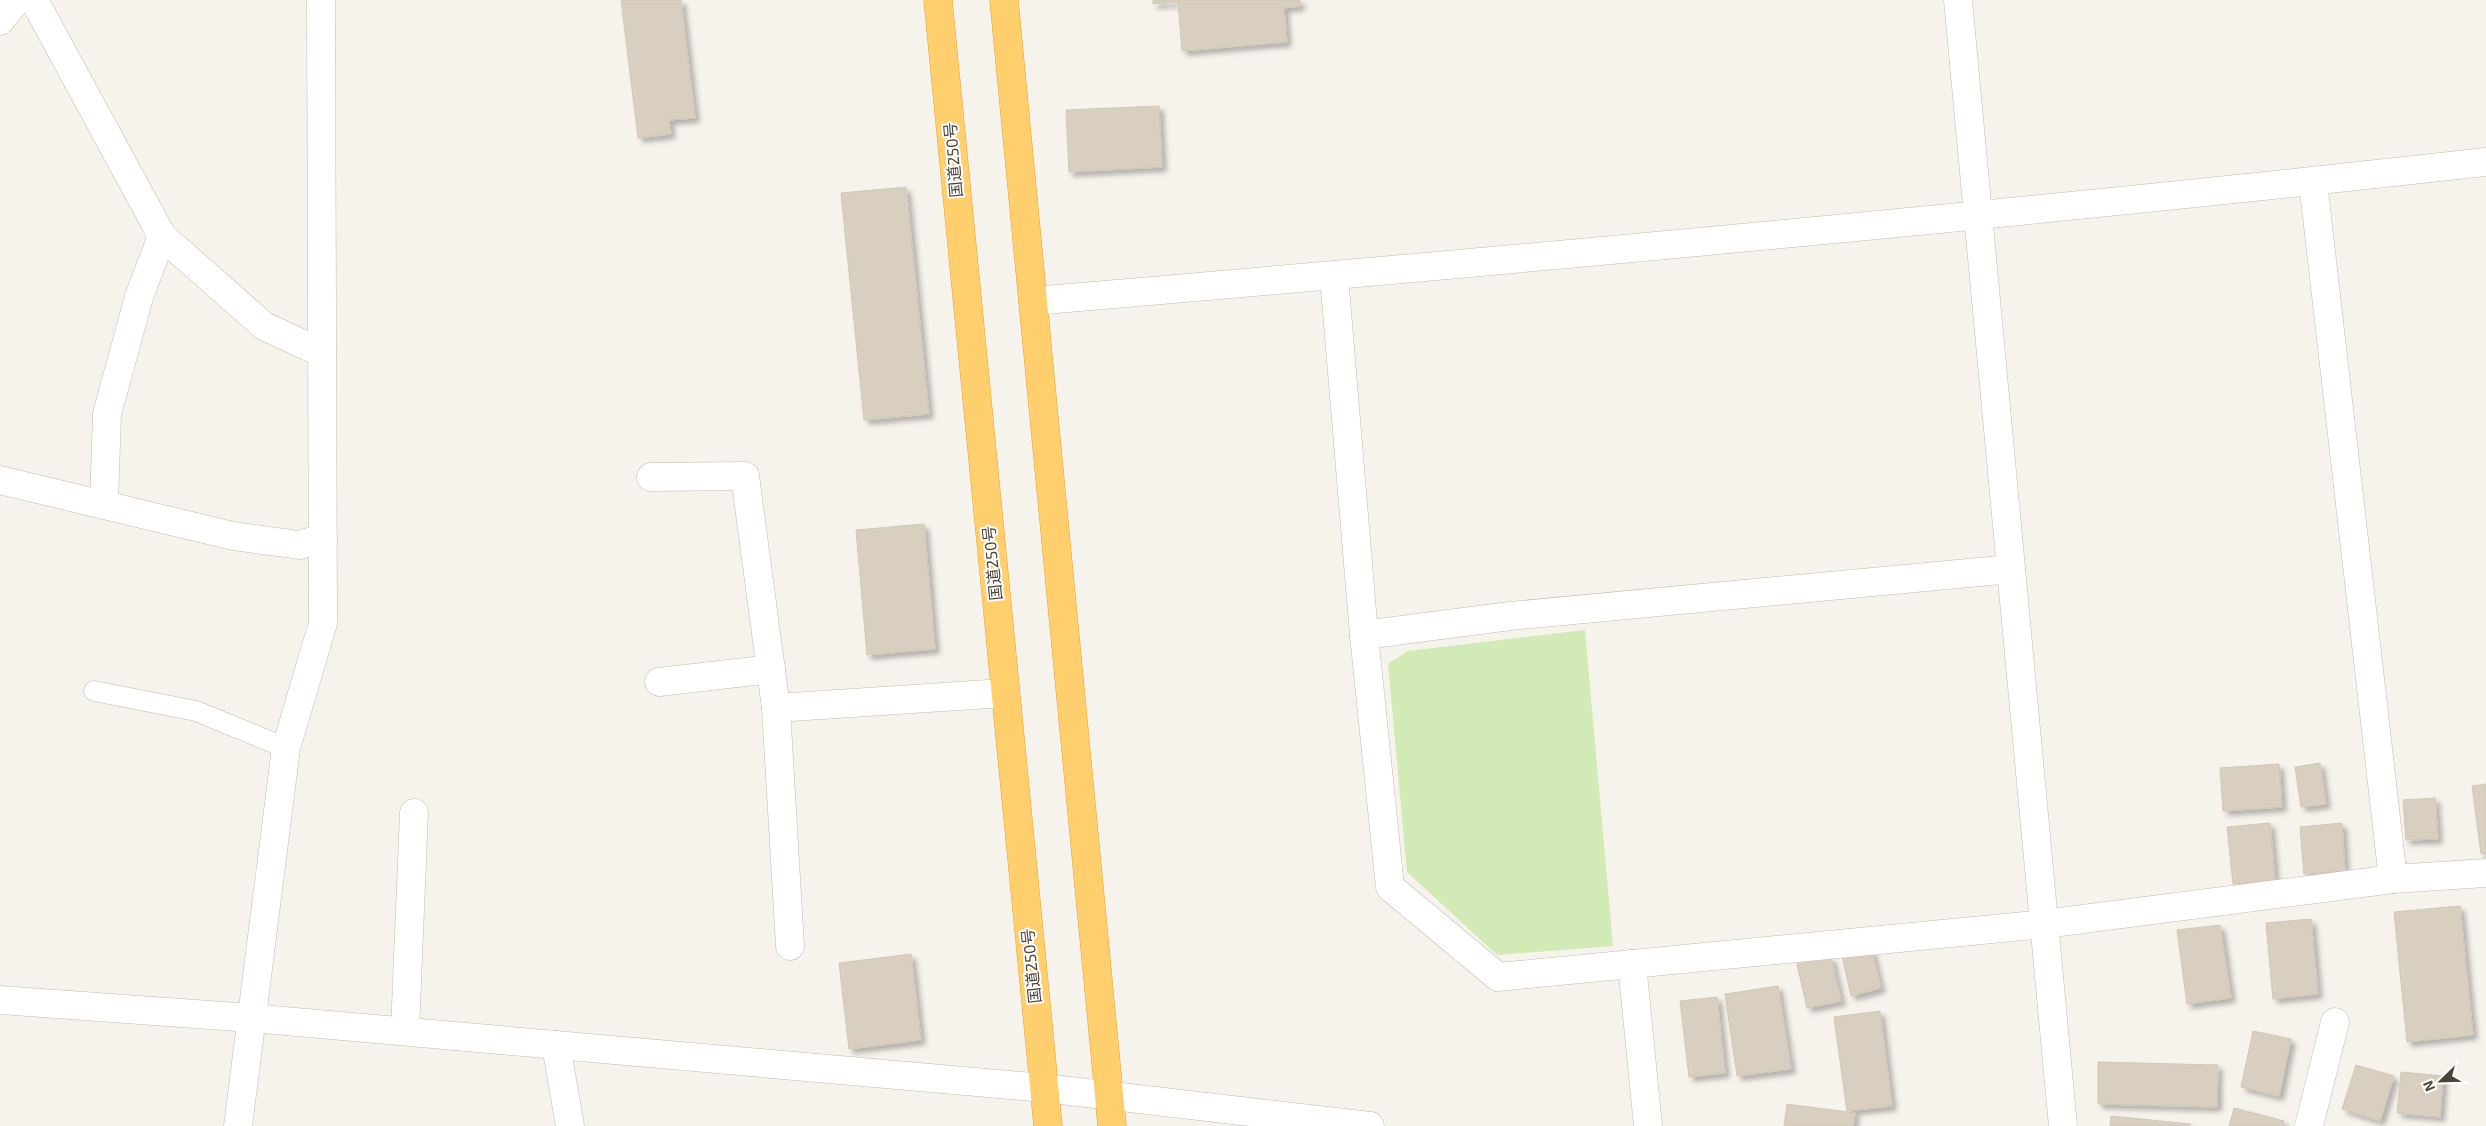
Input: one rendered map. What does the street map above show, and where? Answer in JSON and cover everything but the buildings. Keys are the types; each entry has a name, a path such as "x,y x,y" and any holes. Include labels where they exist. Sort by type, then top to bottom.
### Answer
{"highway":[{"name":"国道250号","path":"938,0 1004,693 1048,1126"},
{"path":"1004,0 1112,1126"}],"street":[{"path":"0,21 17,0"},
{"path":"34,0 162,236 264,326 322,353"},
{"path":"238,1126 286,748 323,623 321,0"},
{"path":"1958,0 2063,1126"},
{"path":"1033,301 1334,276 1978,215 2313,182 2486,162"},
{"path":"2313,182 2393,879"},
{"path":"104,504 107,414 138,297 162,236"},
{"path":"1334,276 1364,635 1390,887 1498,977 2044,924 2393,879 2486,873"},
{"path":"651,477 745,476 776,708 790,946"},
{"path":"0,480 233,536 299,545 323,538"},
{"path":"1364,635 1510,616 2011,569"},
{"path":"659,682 771,669"},
{"path":"776,708 1004,693"},
{"path":"405,1031 414,812"},
{"path":"1632,964 1648,1126"},
{"path":"0,1000 251,1018 1044,1088 1370,1126"},
{"path":"2309,1126 2334,1022"},
{"path":"556,1045 570,1126"}],"lane":[{"path":"94,691 196,711 286,748"}],"green space":[{"path":"1585,630 1613,946 1497,955 1407,872 1388,664 1408,651"}]}
